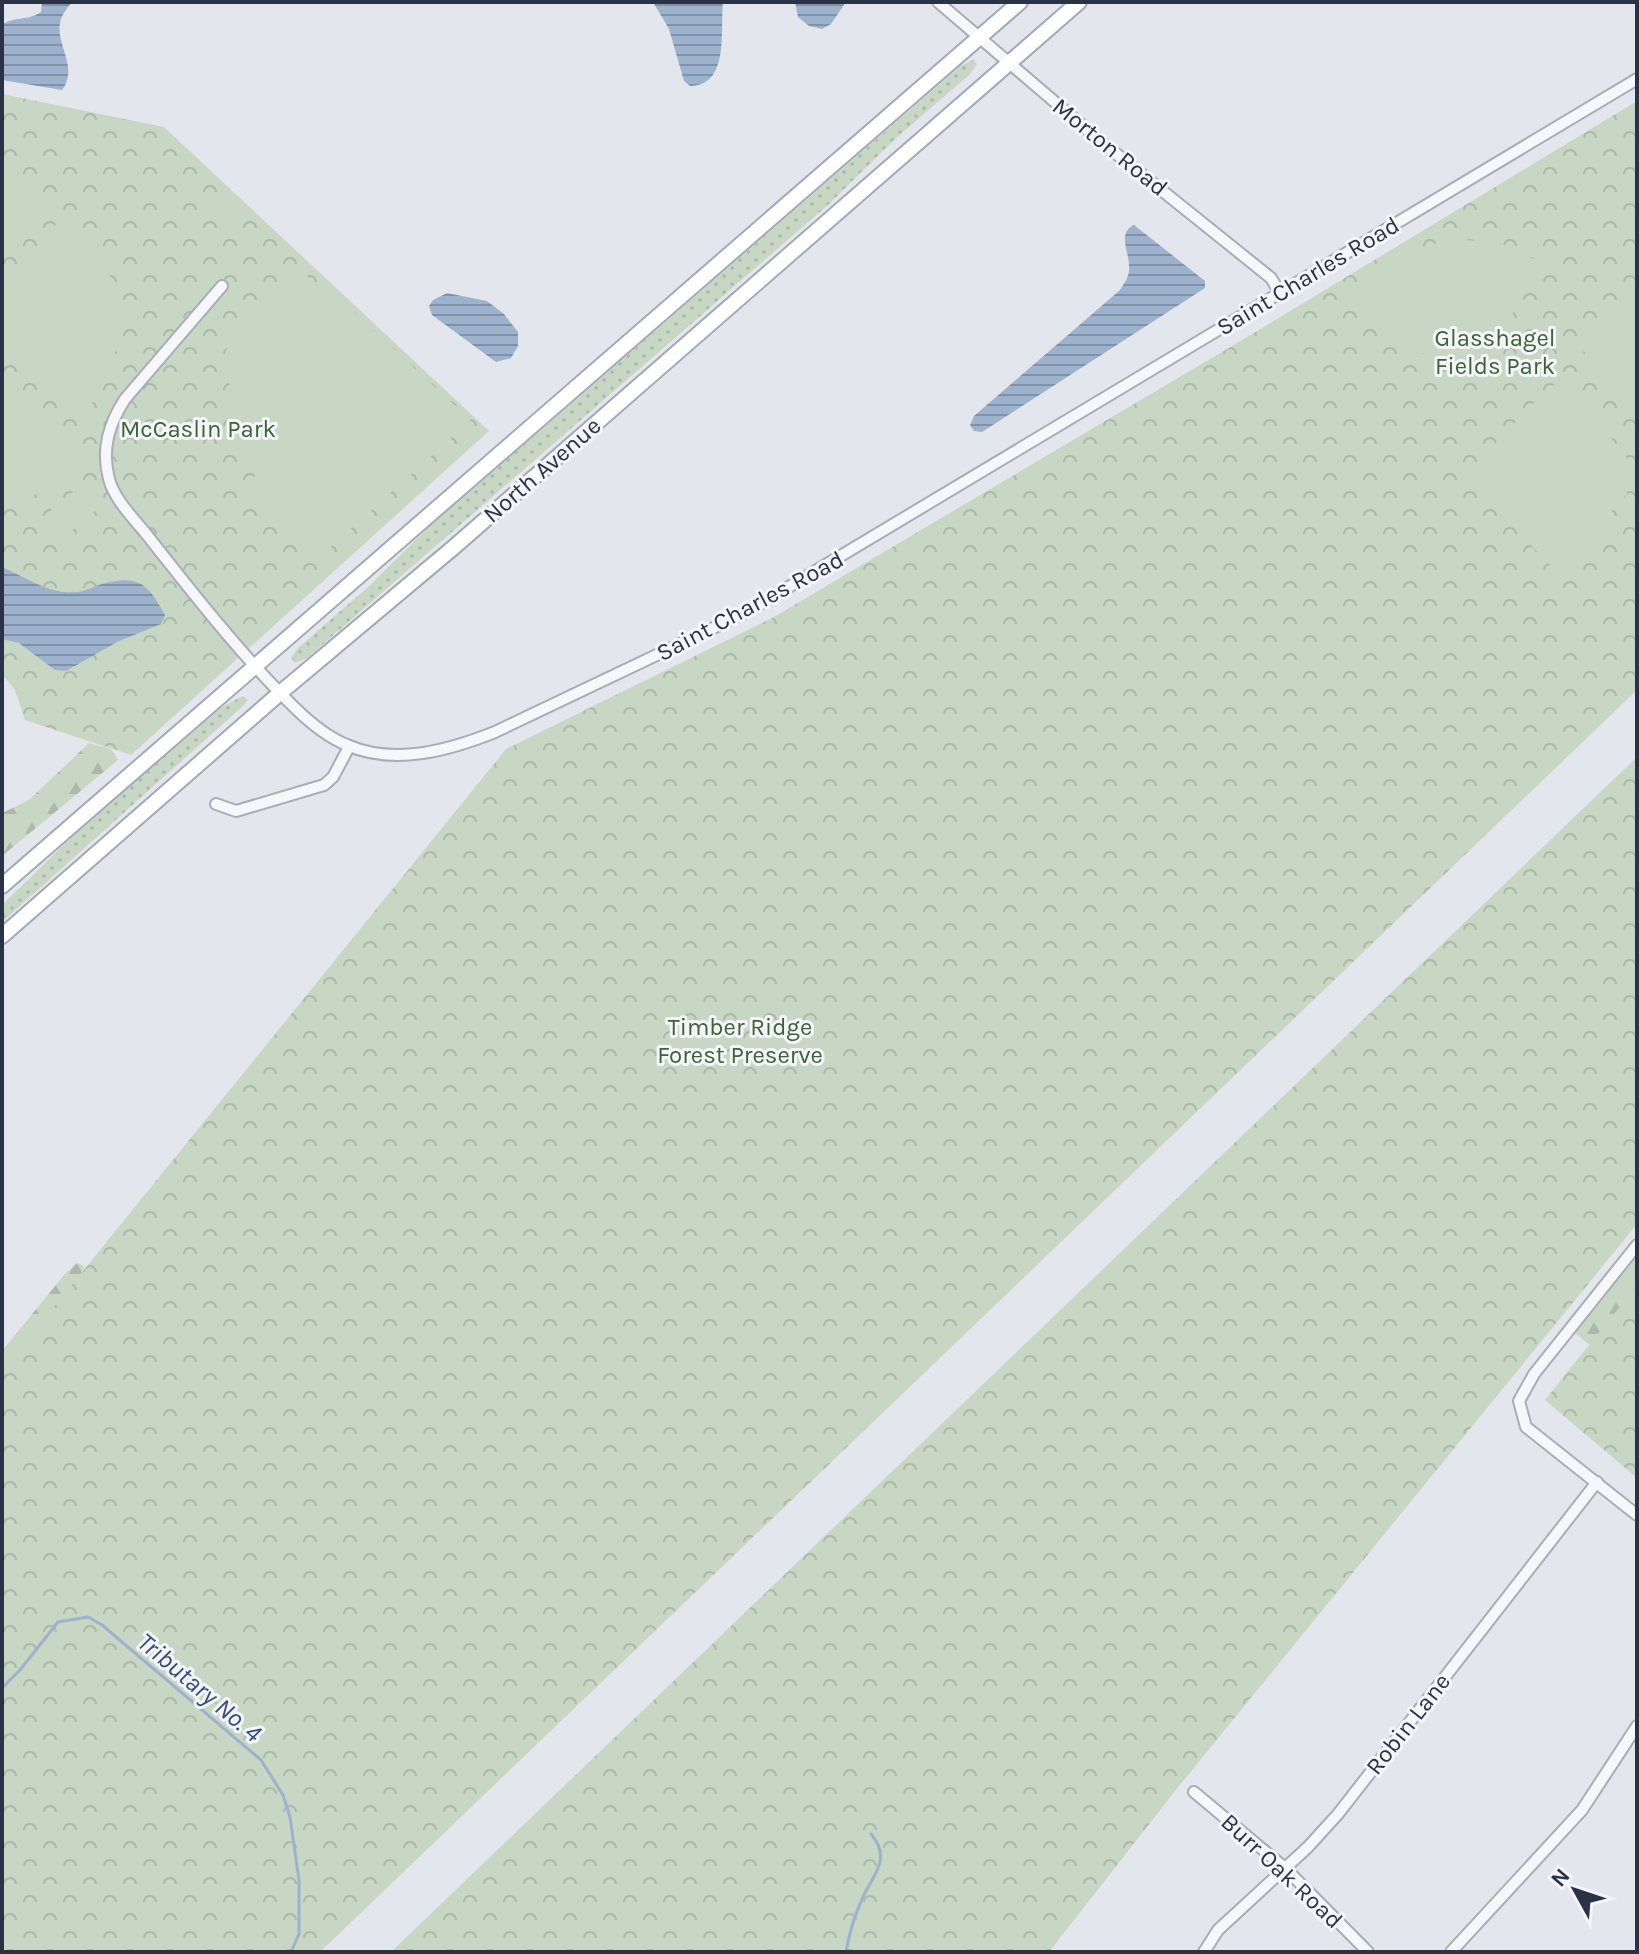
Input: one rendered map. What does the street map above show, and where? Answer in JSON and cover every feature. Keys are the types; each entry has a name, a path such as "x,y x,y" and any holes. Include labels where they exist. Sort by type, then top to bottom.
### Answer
{"main road":[{"name":"North Avenue","path":"2,886 1020,2"},
{"name":"North Avenue","path":"2,936 1079,2"}],"street":[{"name":"Morton Road","path":"938,2 1104,144 1271,278 1280,293"},
{"name":"Saint Charles Road","path":"222,286 125,399 112,420 105,449 109,482 180,578 280,693 312,723 349,747 401,754 438,752 545,710 747,612 1637,79"},
{"path":"216,804 236,811 324,785 333,777 349,747"},
{"path":"1637,1245 1534,1374 1519,1401 1526,1427 1637,1515"},
{"name":"Robin Lane","path":"1204,1952 1218,1930 1338,1814 1597,1482"},
{"path":"1451,1952 1582,1810 1637,1726"},
{"name":"Burr Oak Road","path":"1194,1792 1285,1868 1368,1952"}],"green space":[{"path":"973,60 977,64 969,75 895,139 829,204 307,658 295,663 291,658 298,648 367,588 430,526 961,66"},
{"name":"McCaslin Park","path":"2,94 164,127 489,431 131,755 25,720 15,690 2,674"},
{"name":"Timber Ridge Forest Preserve","path":"1637,101 1637,690 320,1952 2,1952 2,1371 506,749 774,617 1254,333"},
{"path":"2,171 18,178 46,201 2,253"},
{"path":"225,189 253,212 238,231 210,207"},
{"path":"63,216 87,238 104,264 114,286 118,309 119,332 115,355 107,377 80,420 2,354 2,287"},
{"path":"1456,239 1499,243 1545,264 1470,378 1459,380 1365,309 1357,291 1380,270 1402,256"},
{"path":"305,274 316,285 322,283 471,420 312,564 245,486 260,467 259,459 230,429 227,418 230,386 223,366 229,345"},
{"path":"1637,296 1637,411 1580,347"},
{"path":"1567,380 1629,461 1627,494 1597,527 1600,536 1562,577 1468,481 1468,472 1549,387"},
{"path":"2,384 86,453 48,487 2,508"},
{"path":"84,483 102,505 62,539 44,516"},
{"path":"243,696 248,700 244,705 2,922 2,905 73,836 222,707"},
{"path":"89,743 111,749 118,760 2,856 2,813 29,800"},
{"path":"1637,757 1637,1224 1175,1791 1049,1952 391,1952"},
{"path":"1637,1255 1637,1384 1575,1333"},
{"path":"77,1263 84,1266 79,1288 2,1396 2,1351"},
{"path":"1637,1285 1637,1478 1545,1400"}],"water":[{"path":"42,2 72,2 59,28 68,72 62,90 2,80 2,25 36,15 41,12"},
{"path":"653,2 723,2 720,54 712,77 690,86 684,81 669,29"},
{"path":"795,2 846,2 831,24 822,29 809,26 798,17"},
{"path":"1134,225 1205,281 1205,288 982,432 974,431 970,425 974,416 1120,290 1129,270 1126,233"},
{"path":"447,293 487,301 504,314 518,332 518,346 511,358 496,362 432,315 429,306 433,300"},
{"path":"2,567 58,591 81,591 115,581 134,581 147,589 165,615 161,624 119,641 66,671 55,670 19,643 2,639"}],"waterway":[{"name":"Tributary No. 4","path":"2,1688 58,1622 88,1617 102,1625 261,1760 283,1795 290,1817 299,1880 299,1934 291,1952"},
{"path":"846,1952 857,1910 881,1859 871,1834"}],"park label":[{"name":"Glasshagel Fields Park","path":"1495,352"}]}
